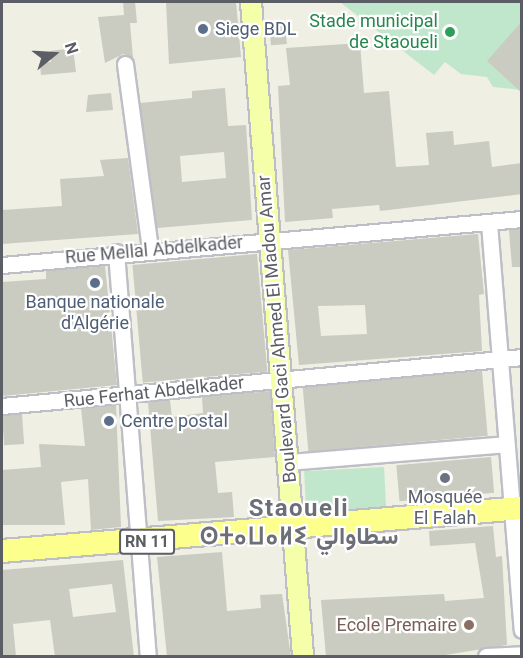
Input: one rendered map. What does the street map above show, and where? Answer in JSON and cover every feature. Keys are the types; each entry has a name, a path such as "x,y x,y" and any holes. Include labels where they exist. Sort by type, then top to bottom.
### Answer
{"highway":[{"name":"RN 11","path":"2,551 135,543 517,509"}],"main road":[{"name":"Boulevard Gaci Ahmed El Madou Amar","path":"251,2 284,379 303,657"}],"street":[{"path":"125,64 150,249"},
{"name":"Rue Mellal Abdelkader","path":"2,266 116,252 522,219"},
{"path":"489,223 506,444 517,509 522,630"},
{"path":"116,252 129,396 135,543 148,657"},
{"name":"Rue Ferhat Abdelkader","path":"2,406 129,396 522,357"},
{"path":"288,462 506,444"},
{"path":"486,657 522,654"}],"green space":[{"name":"Stade municipal de Staoueli","path":"340,2 521,2 521,90 493,87 487,77 461,74 445,62 434,75"},
{"path":"384,467 386,511 306,515 304,471"}],"building":[{"path":"123,2 135,2 137,23 130,23 133,58 123,54 105,63 98,17 124,15"},
{"name":"Siege BDL","path":"166,2 236,2 241,57 169,64"},
{"path":"522,21 522,93 487,61"},
{"path":"285,22 287,44 271,45 269,23"},
{"path":"360,43 364,93 389,91 396,167 429,165 426,133 453,131 454,145 489,141 492,167 522,163 522,194 380,211 379,205 332,209 333,218 285,222 278,86 290,85 286,48"},
{"path":"73,48 76,72 41,75 40,63 51,62 50,51"},
{"path":"225,88 228,126 246,125 252,220 157,228 140,103 192,98 192,91","holes":["224,152 226,178 182,182 180,156"]},
{"path":"111,93 113,110 86,112 88,95"},
{"path":"128,158 138,234 2,244 2,210 62,206 60,179 104,176 100,160"},
{"path":"522,229 522,267 512,267 509,230"},
{"path":"478,234 484,294 479,295 482,351 299,365 288,250","holes":["365,305 367,334 321,336 318,306"]},
{"path":"257,254 267,372 143,382 132,265"},
{"path":"105,266 117,385 2,396 2,282 46,279 46,271"},
{"path":"482,371 488,436 308,451 303,387"},
{"path":"270,391 275,457 215,462 218,493 232,492 234,517 158,521 148,402 170,400 172,417 203,413 202,397"},
{"path":"116,405 121,527 91,530 88,479 61,482 65,525 2,525 2,470 41,467 39,444 85,446 81,408"},
{"path":"22,414 24,444 4,445 2,415"},
{"name":"Mosquée El Falah","path":"491,457 494,493 399,501 396,465"},
{"path":"493,526 496,557 502,556 507,645 433,657 326,657 321,600 444,594 445,601 484,598 475,543 430,546 429,531"},
{"path":"222,552 227,611 261,608 260,595 282,594 291,657 167,657 157,557"},
{"path":"123,560 134,657 55,657 50,620 13,624 16,657 2,657 2,570","holes":["112,584 116,612 73,617 69,589"]}],"place":[{"name":"Siege BDL","path":"203,29"},
{"name":"Stade municipal de Staoueli","path":"450,32"},
{"name":"Banque nationale d'Algérie","path":"95,283"},
{"name":"Centre postal","path":"109,421"},
{"name":"Mosquée El Falah","path":"445,478"},
{"name":"Ecole Premaire","path":"469,625"}],"district":[{"name":"Staoueli ⵙⵜⴰⵡⴰⵍⵉ سطاوالي","path":"299,523"}]}
